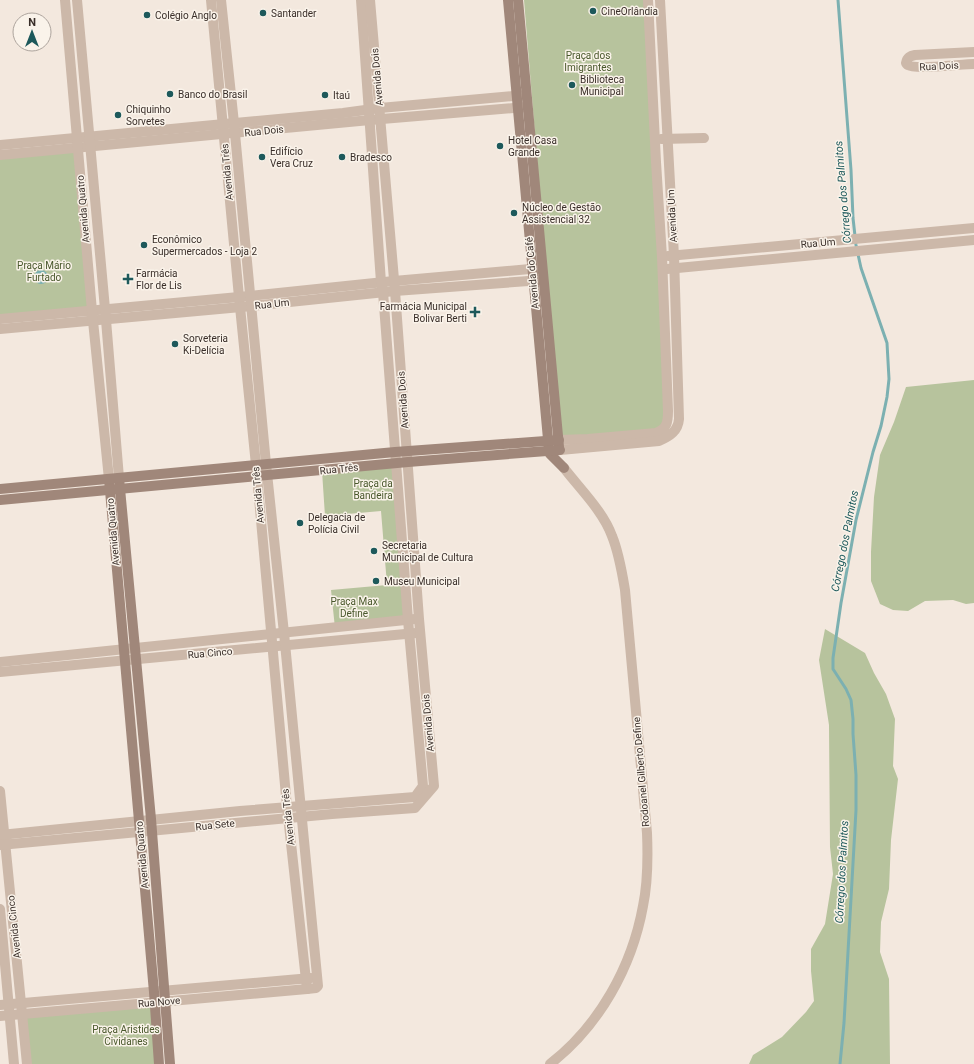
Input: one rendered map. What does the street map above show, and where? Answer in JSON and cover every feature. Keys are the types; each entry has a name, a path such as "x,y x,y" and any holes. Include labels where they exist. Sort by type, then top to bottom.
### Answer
{"main road":[{"name":"Avenida do Café","path":"508,0 522,96"},
{"name":"Avenida do Café","path":"518,0 522,107 532,268 548,446"},
{"name":"Avenida do Café","path":"522,107 543,268 559,445"},
{"name":"Rua Três","path":"0,500 397,464 559,445"},
{"name":"Rodoanel Gilberto Define","path":"559,445 561,462 564,468"},
{"name":"Rua Três","path":"0,489 406,451 548,446"},
{"name":"Rodoanel Gilberto Define","path":"548,446 550,454 564,468"},
{"name":"Avenida Quatro","path":"114,479 123,649 130,660 140,713 151,819 170,1064"},
{"name":"Avenida Quatro","path":"114,490 134,648 130,660 130,714 159,1064"},
{"path":"130,714 140,713"},
{"path":"133,754 144,753"},
{"path":"144,876 155,875"},
{"path":"147,912 158,910"}],"street":[{"name":"Avenida Quatro","path":"65,0 93,316 114,479"},
{"name":"Avenida Quatro","path":"77,0 105,315 114,479"},
{"name":"Avenida Três","path":"211,0 239,302 256,465 288,818 307,989"},
{"name":"Avenida Três","path":"221,0 317,983"},
{"name":"Avenida Dois","path":"360,0 395,452 414,620 423,794"},
{"name":"Avenida Dois","path":"370,0 381,119 408,462 414,620"},
{"name":"Avenida Um","path":"648,0 670,429 678,426 679,419 674,256 660,0"},
{"name":"Rua Dois","path":"974,52 916,55 910,56 906,59 906,63 908,65 915,67 974,64"},
{"name":"Rua Dois","path":"0,145 77,138 89,142 223,129 234,123 369,109 522,96"},
{"name":"Rua Dois","path":"223,129 235,134 370,120 522,107"},
{"path":"655,140 704,138"},
{"name":"Rua Dois","path":"0,156 78,149 89,142"},
{"name":"Rua Um","path":"662,257 974,228"},
{"name":"Rua Um","path":"662,269 974,240"},
{"name":"Rua Um","path":"251,301 381,282 543,268"},
{"name":"Rua Um","path":"0,319 93,316 251,301 544,279"},
{"name":"Rua Um","path":"0,329 93,316"},
{"name":"Rua Três","path":"559,445 659,441 665,439 670,429"},
{"name":"Rodoanel Gilberto Define","path":"550,1064 582,1034 603,1006 629,958 644,905 648,856 625,590 621,566 612,534 593,505 564,468"},
{"name":"Rua Cinco","path":"0,662 414,620"},
{"name":"Rua Cinco","path":"0,672 415,633"},
{"path":"73,654 74,665"},
{"path":"36,658 36,669"},
{"name":"Avenida Cinco","path":"0,790 3,845 12,905 27,1064"},
{"name":"Rua Sete","path":"2,834 240,811 415,797 423,794"},
{"name":"Rua Sete","path":"3,845 242,822 415,808 423,794"},
{"path":"384,799 385,810"},
{"path":"348,802 349,813"},
{"path":"240,811 242,822"},
{"path":"93,825 95,836"},
{"path":"52,829 54,840"},
{"path":"0,908 12,905"},
{"name":"Avenida Cinco","path":"0,908 4,1005 14,1064"},
{"name":"Rua Nove","path":"4,1005 306,978 317,983 316,988 307,989 5,1016"}],"green space":[{"name":"Praça dos Imigrantes","path":"524,0 645,0 661,257 664,429 560,439"},
{"name":"Praça Mário Furtado","path":"77,149 92,310 0,319 0,156"},
{"path":"974,380 974,603 966,604 953,600 925,601 908,611 893,610 880,604 871,581 874,497 880,455 894,422 906,387"},
{"name":"Praça da Bandeira","path":"397,464 408,620 335,628 331,590 387,585 381,511 325,516 322,471"},
{"path":"825,629 865,653 886,694 895,719 893,766 898,779 891,840 889,889 881,922 880,952 889,979 890,1064 749,1064 753,1055 782,1037 806,1012 814,1001 811,971 811,949 825,924 833,874 830,847 829,725 819,660"},
{"name":"Praça Aristides Cividanes","path":"154,1003 159,1064 27,1064 22,1014"}],"water":[{"path":"38,270 44,270 48,274 48,280 44,284 38,284 34,280 34,274"}],"waterway":[{"name":"Córrego dos Palmitos","path":"838,0 856,245 861,268 887,343 889,379 881,426 856,520 833,658 833,669 851,700 856,775 856,810 844,1023 840,1064"}],"place":[{"name":"CineOrlândia","path":"593,11"},
{"name":"Santander","path":"263,13"},
{"name":"Colégio Anglo","path":"147,15"},
{"name":"Biblioteca Municipal","path":"572,85"},
{"name":"Banco do Brasil","path":"170,94"},
{"name":"Itaú","path":"325,95"},
{"name":"Chiquinho Sorvetes","path":"118,115"},
{"name":"Hotel Casa Grande","path":"500,146"},
{"name":"Edifício Vera Cruz","path":"262,157"},
{"name":"Bradesco","path":"342,157"},
{"name":"Núcleo de Gestão Assistencial 32","path":"514,213"},
{"name":"Econômico Supermercados - Loja 2","path":"144,245"},
{"name":"Farmácia Flor de Lis","path":"128,279"},
{"name":"Farmácia Municipal Bolivar Berti","path":"475,312"},
{"name":"Sorveteria Ki-Delícia","path":"175,344"},
{"name":"Delegacia de Polícia Civil","path":"300,523"},
{"name":"Secretaria Municipal de Cultura","path":"374,551"},
{"name":"Museu Municipal","path":"376,581"}],"park label":[{"name":"Praça Max Define","path":"354,606"}]}
